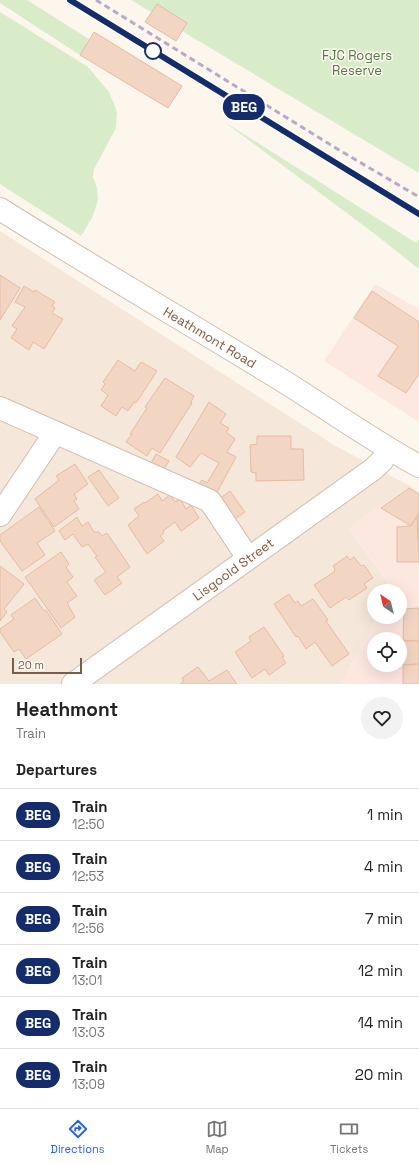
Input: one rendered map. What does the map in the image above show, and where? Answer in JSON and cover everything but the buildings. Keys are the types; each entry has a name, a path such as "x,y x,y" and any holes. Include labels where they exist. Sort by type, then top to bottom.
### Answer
{"street":[{"name":"Heathmont Road","path":"0,209 271,374 388,449 419,466"},
{"path":"0,408 210,501 248,558"},
{"path":"0,515 54,433"},
{"name":"Lisgoold Street","path":"73,684 372,470 382,461 388,449"}],"shaded area":[{"path":"0,231 334,445 410,486 349,528 388,584 367,584 367,624 373,624 369,632 367,632 367,636 341,684 0,684"},
{"path":"375,284 419,309 419,422 324,361"},
{"path":"410,486 419,492 419,684 341,684 367,636 367,672 407,672 407,632 369,632 373,624 407,624 407,584 389,584 349,528"}],"green space":[{"path":"0,0 27,0 89,39 80,55 0,3"},
{"name":"FJC Rogers Reserve","path":"131,0 419,0 419,173 182,31 187,23 157,4 151,12"},
{"path":"0,12 88,67 109,92 117,112 116,128 94,169 93,177 97,188 98,200 92,218 81,236 0,184"},
{"path":"223,121 416,243 419,239 419,269 371,231"}],"railway":[{"path":"70,0 419,214"},
{"path":"96,0 339,150 419,197"}],"train":[{"name":"BEG","path":"70,0 419,214"}]}
